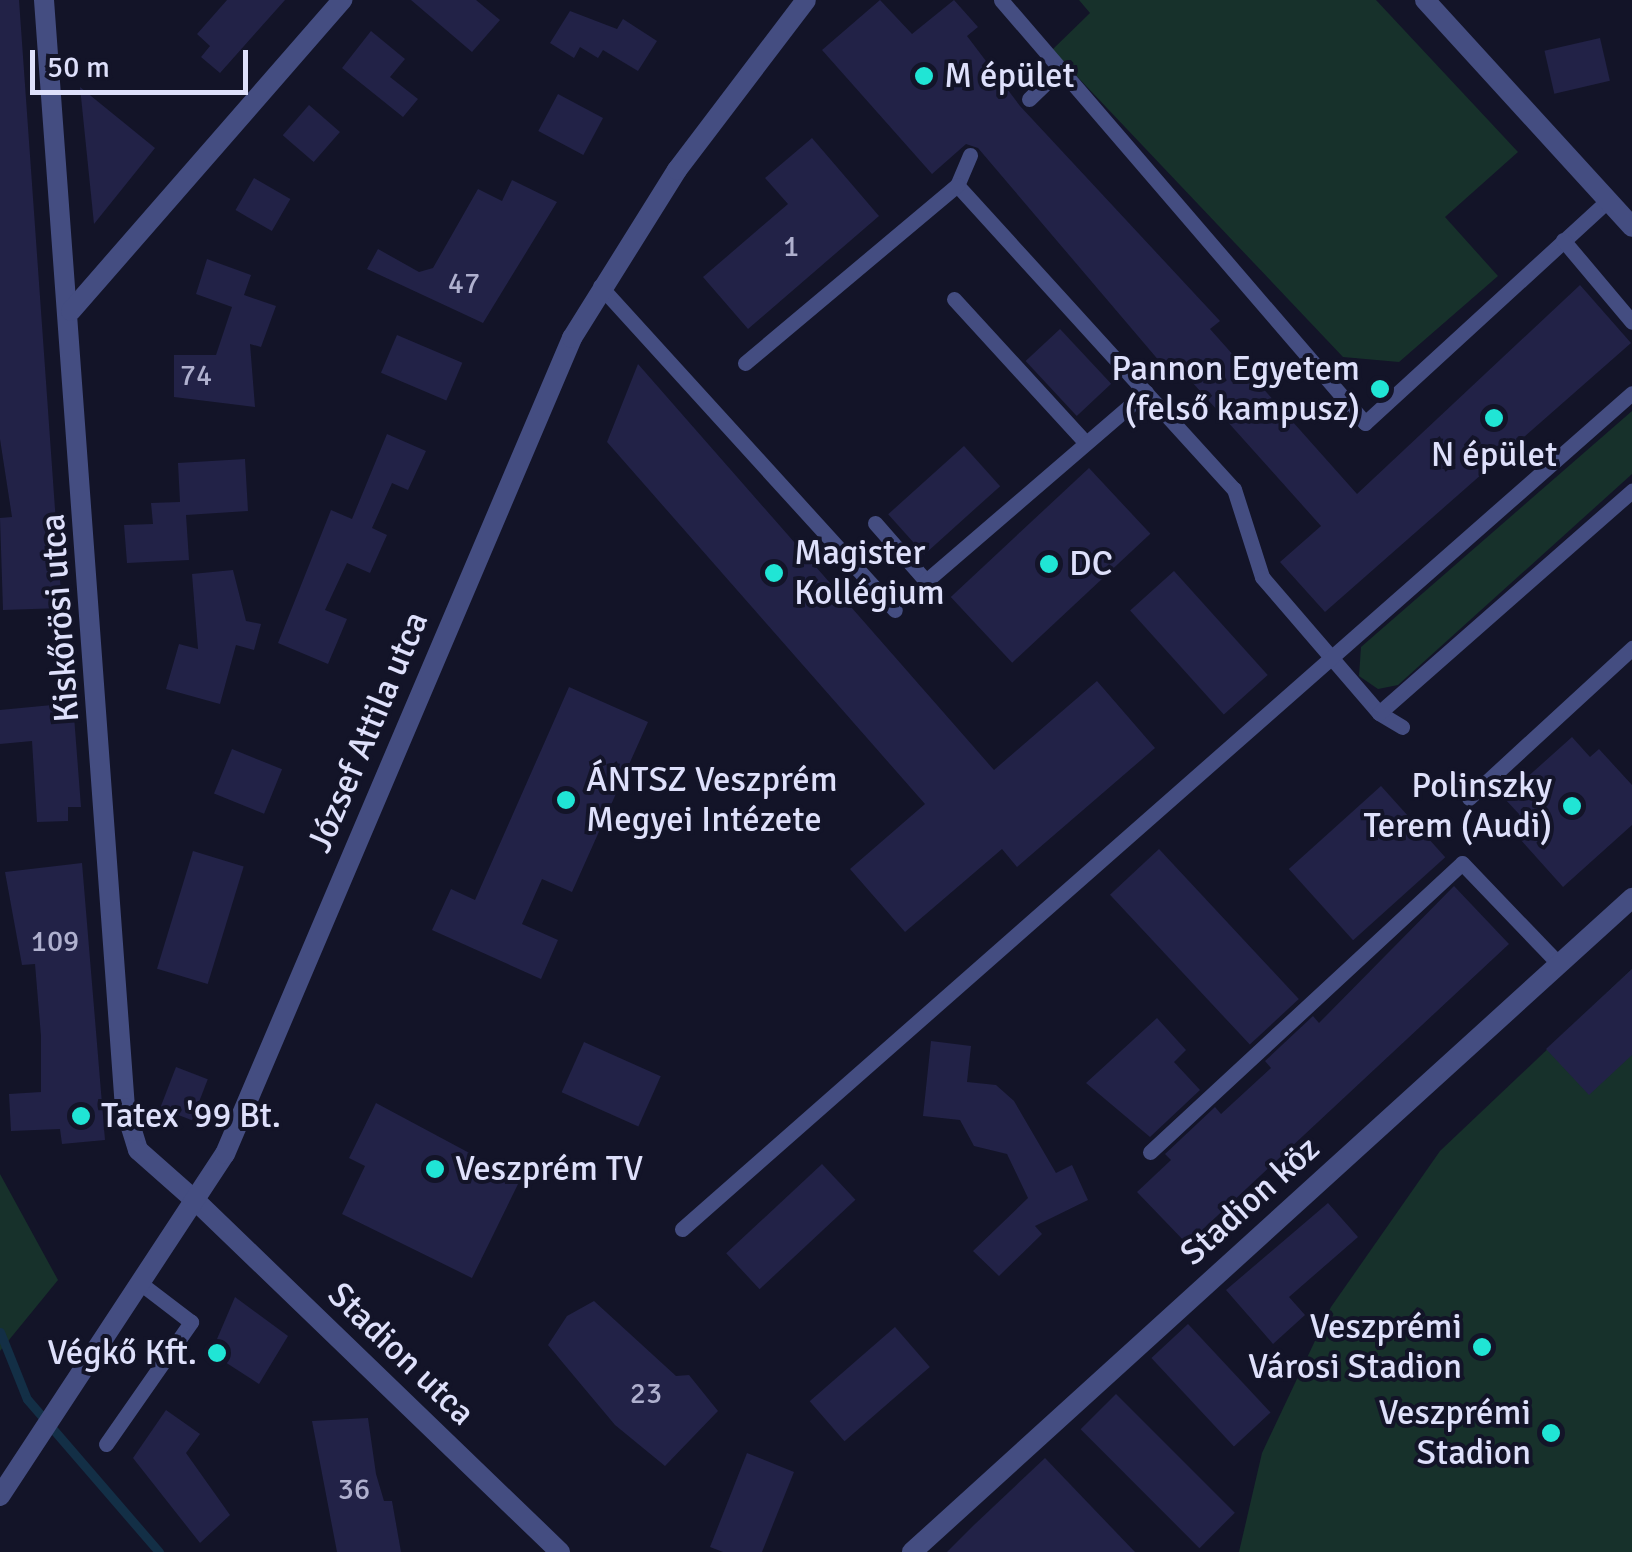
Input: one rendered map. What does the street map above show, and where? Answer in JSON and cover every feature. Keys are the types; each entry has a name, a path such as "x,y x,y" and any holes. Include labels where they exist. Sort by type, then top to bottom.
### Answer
{"street":[{"name":"Kiskőrösi utca","path":"44,0 71,311 125,1108 138,1150 198,1203"},
{"path":"71,311 342,0"},
{"name":"József Attila utca","path":"0,1496 198,1203 600,286 806,0"},
{"path":"1425,0 1623,212"},
{"name":"Stadion köz","path":"912,1552 1632,898"},
{"name":"Stadion utca","path":"198,1203 560,1552"}],"lane":[{"path":"1001,0 1365,423 1563,240 1623,212"},
{"path":"1029,99 1058,70"},
{"path":"746,362 957,184 970,155"},
{"path":"957,184 1234,490 1262,577 1330,660 1379,712 1402,727"},
{"path":"1563,240 1632,322"},
{"path":"600,286 894,610"},
{"path":"954,299 1086,443"},
{"path":"874,523 926,581 1146,392"},
{"path":"682,1229 1632,394"},
{"path":"1379,712 1632,490"},
{"path":"1470,798 1632,648"},
{"path":"1150,1152 1462,863 1559,964"},
{"path":"106,1444 190,1322 140,1284"}],"green space":[{"path":"1079,0 1376,0 1518,152 1445,217 1498,276 1399,362 1343,357 1052,50 1090,13"},
{"path":"1632,411 1632,474 1398,685 1378,689 1359,676 1361,647"},
{"name":"Veszprémi Városi Stadion","path":"1632,969 1632,1552 1239,1552 1262,1453 1331,1307 1440,1151"},
{"path":"0,1174 58,1280 0,1351"}],"building":[{"path":"0,0 19,0 62,608 3,610 0,518 12,517 0,439"},
{"path":"227,0 285,0 220,73 201,57 210,46 197,34"},
{"path":"411,0 476,0 500,20 472,52"},
{"path":"880,0 912,34 954,0 978,27 967,36 1020,106 1220,321 1210,329 1357,494 1580,285 1631,343 1325,612 1280,562 1321,526 1174,362 1166,369 978,148 966,144 932,174 822,50"},
{"path":"570,11 617,29 623,19 657,41 638,71 603,50 598,58 580,47 574,58 550,43"},
{"path":"371,31 405,59 390,77 418,99 403,117 342,68"},
{"path":"1600,38 1610,81 1554,94 1544,51"},
{"path":"80,87 155,148 94,224"},
{"path":"558,94 603,118 583,155 538,131"},
{"path":"309,105 340,132 314,162 283,135"},
{"path":"812,138 879,216 748,329 703,277 788,204 765,178"},
{"path":"254,178 290,199 272,231 236,210"},
{"path":"512,180 557,202 483,323 367,269 378,249 419,272 433,268 478,189 502,201"},
{"path":"207,259 251,275 244,295 276,306 261,347 250,344 255,407 174,397 174,355 216,355 232,307 196,294"},
{"path":"1060,329 1111,384 1077,416 1026,361"},
{"path":"397,335 462,363 446,400 381,373"},
{"name":"Magister Kollégium","path":"638,364 994,770 1097,681 1155,748 1017,867 1002,849 905,932 850,869 925,804 607,442"},
{"path":"387,434 426,451 408,490 392,483 372,528 387,535 370,573 347,563 325,610 347,619 328,664 278,643 331,510 352,519"},
{"path":"964,446 1000,486 924,554 888,514"},
{"path":"245,459 248,511 186,515 189,560 127,563 124,525 153,524 151,503 180,502 178,463"},
{"name":"DC","path":"1089,468 1150,534 1012,663 951,597"},
{"path":"233,570 246,621 261,624 254,650 236,645 220,704 166,689 179,644 198,649 192,574"},
{"path":"1174,571 1268,675 1224,715 1130,610"},
{"name":"ÁNTSZ Veszprém Megyei Intézete","path":"569,687 648,722 572,892 542,879 522,924 558,940 541,979 432,930 451,889 475,900"},
{"path":"73,703 81,807 68,807 68,821 37,822 32,741 0,744 0,710"},
{"name":"Polinszky Terem (Audi)","path":"1572,737 1590,757 1599,749 1632,785 1632,825 1563,887 1520,839 1519,814 1504,798"},
{"path":"232,749 282,769 264,814 214,794"},
{"path":"1381,786 1445,857 1353,940 1289,869"},
{"path":"1159,849 1299,999 1250,1045 1110,895"},
{"path":"193,851 244,866 208,984 157,969"},
{"path":"82,863 105,1140 62,1144 60,1129 11,1131 9,1094 41,1092 41,1036 35,964 22,965 5,872"},
{"path":"1454,886 1509,944 1187,1244 1137,1192 1171,1160 1165,1154 1215,1107 1221,1114 1271,1068 1265,1061 1313,1016 1319,1023"},
{"path":"1632,969 1632,1055 1589,1095 1546,1049"},
{"path":"1157,1018 1186,1050 1174,1062 1200,1090 1150,1137 1086,1083"},
{"path":"931,1041 971,1046 967,1082 996,1085 1014,1101 1056,1173 1072,1165 1088,1200 1035,1226 1042,1234 999,1276 973,1251 1028,1198 1007,1154 974,1146 960,1120 923,1116"},
{"path":"584,1042 661,1076 638,1126 562,1092"},
{"path":"176,1067 208,1079 192,1120 160,1108"},
{"path":"376,1103 520,1180 472,1278 342,1214 365,1166 349,1158"},
{"path":"822,1164 855,1200 760,1289 726,1253"},
{"path":"1328,1203 1358,1237 1289,1297 1305,1315 1273,1344 1226,1290"},
{"path":"235,1297 288,1336 259,1384 211,1353"},
{"path":"594,1301 676,1376 689,1375 718,1411 665,1466 615,1425 548,1345 567,1316"},
{"path":"1188,1324 1271,1412 1234,1447 1151,1358"},
{"path":"895,1327 930,1367 844,1441 810,1401"},
{"path":"1116,1394 1235,1513 1199,1548 1081,1429"},
{"path":"166,1410 200,1434 186,1453 230,1515 200,1543 133,1458"},
{"path":"368,1418 376,1474 384,1501 392,1501 401,1552 337,1552 312,1421"},
{"path":"747,1453 794,1472 762,1552 723,1552 710,1547"},
{"path":"1045,1458 1135,1552 947,1552 974,1525"}],"waterway":[{"path":"0,1332 27,1399 159,1552"}],"place":[{"name":"M épület","path":"924,76"},
{"name":"Pannon Egyetem (felső kampusz)","path":"1380,389"},
{"name":"N épület","path":"1494,418"},
{"name":"DC","path":"1049,564"},
{"name":"Magister Kollégium","path":"774,573"},
{"name":"ÁNTSZ Veszprém Megyei Intézete","path":"566,800"},
{"name":"Polinszky Terem (Audi)","path":"1572,806"},
{"name":"Tatex '99 Bt.","path":"81,1116"},
{"name":"Veszprém TV","path":"435,1169"},
{"name":"Veszprémi Városi Stadion","path":"1482,1347"},
{"name":"Végkő Kft.","path":"217,1353"},
{"name":"Veszprémi Stadion","path":"1551,1433"}]}
